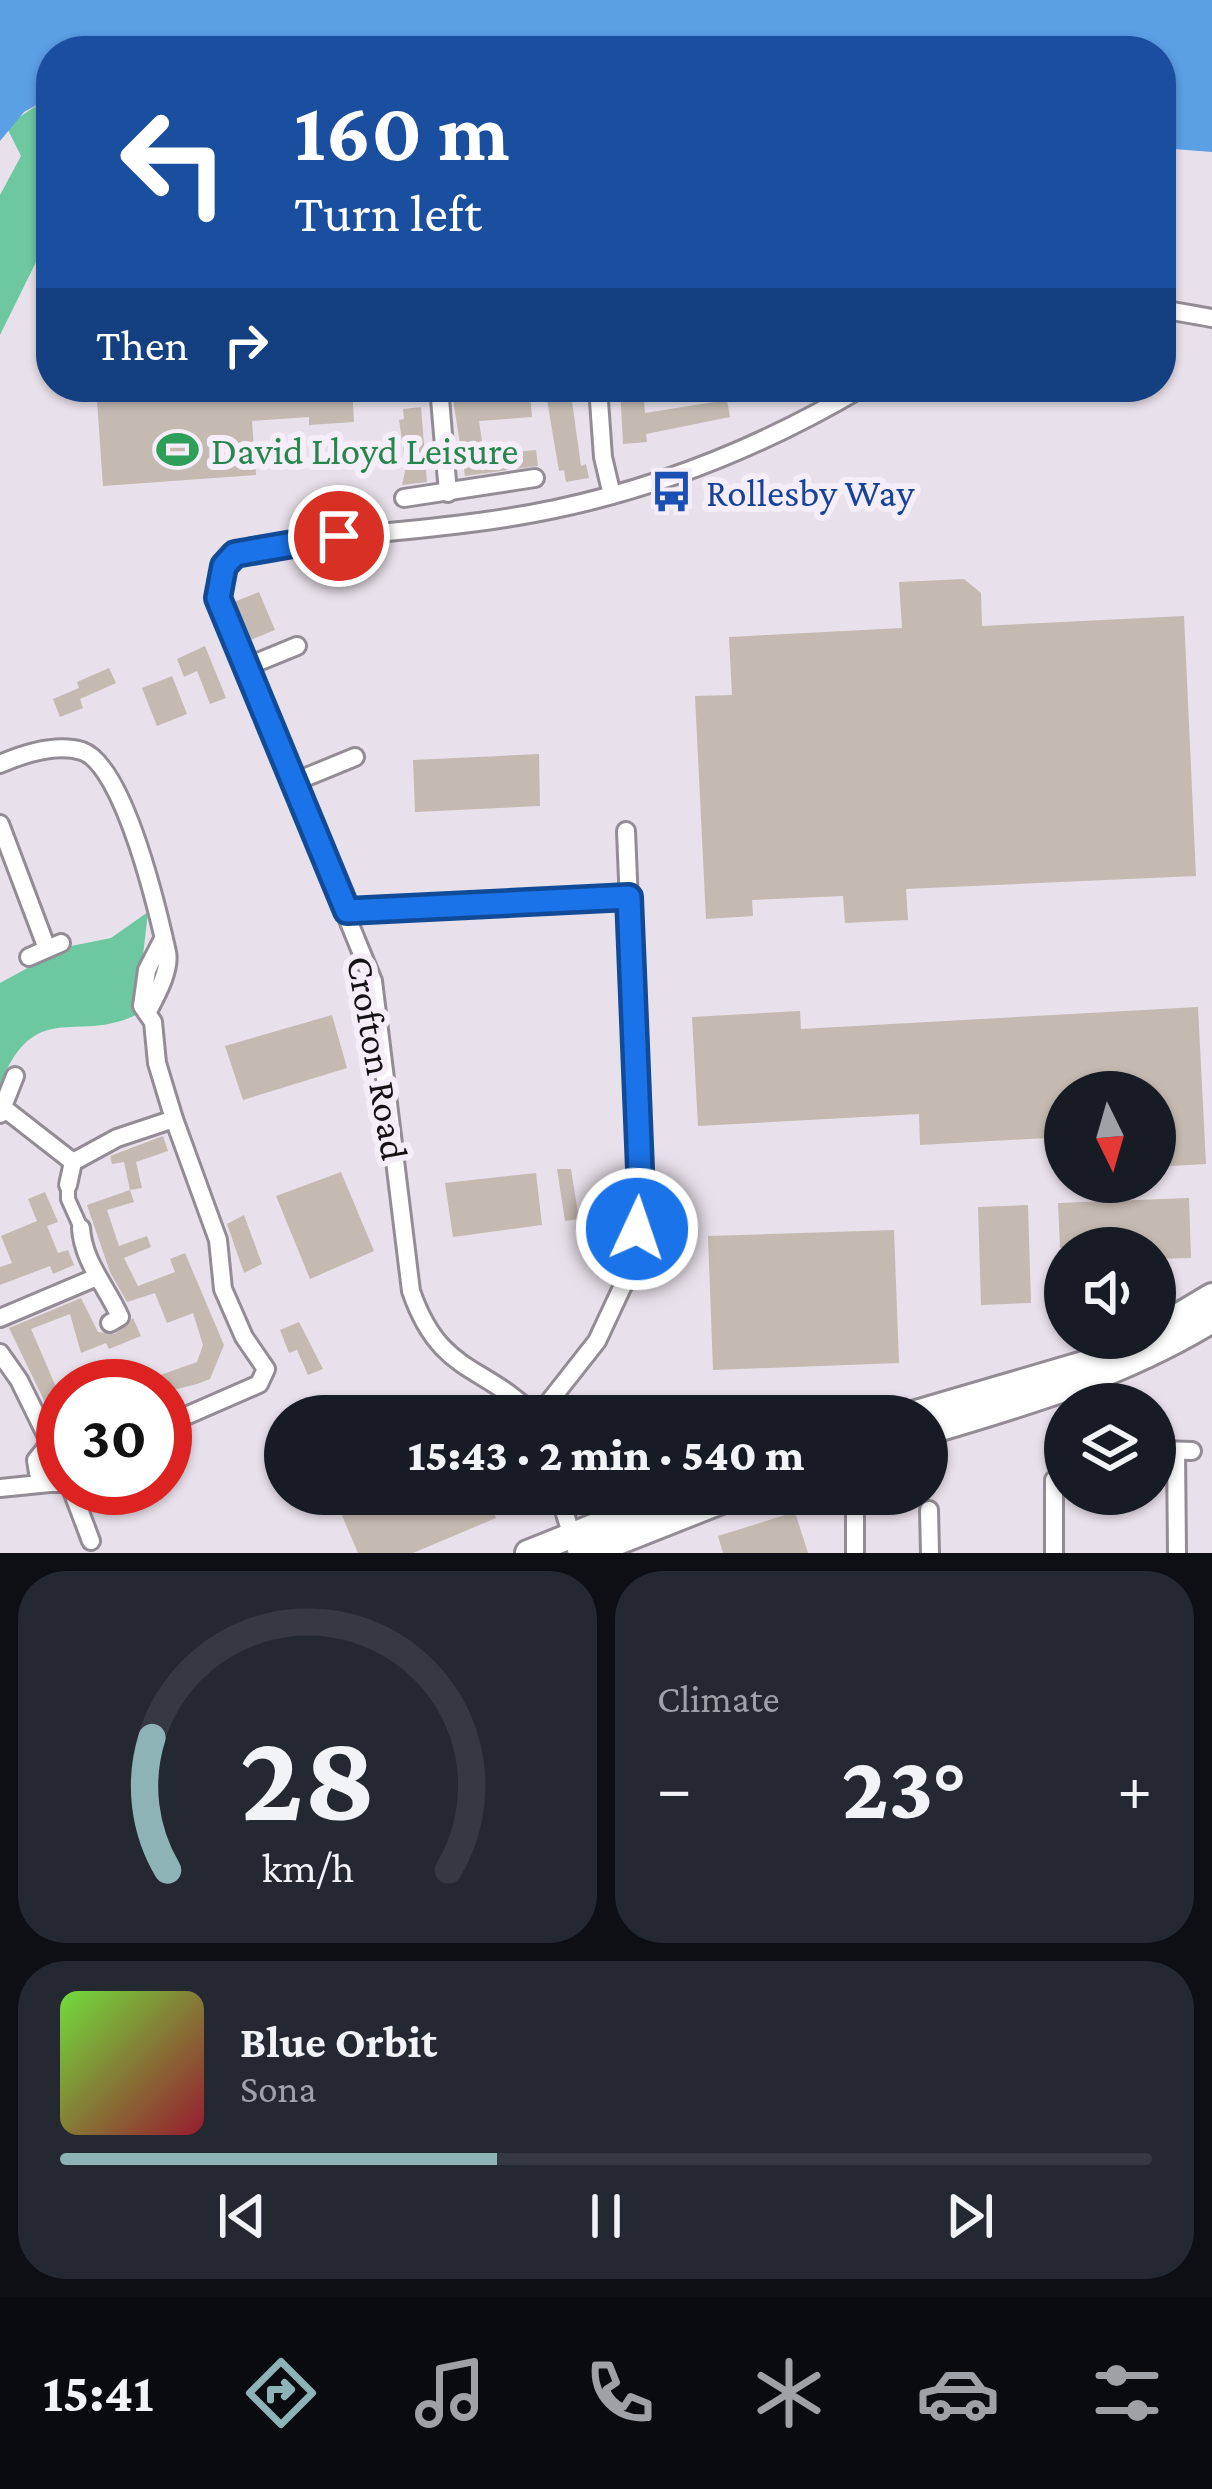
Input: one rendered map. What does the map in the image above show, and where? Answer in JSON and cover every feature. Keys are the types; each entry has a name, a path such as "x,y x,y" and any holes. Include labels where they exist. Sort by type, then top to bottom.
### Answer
{"main road":[{"path":"1176,1317 1212,1296"},
{"path":"948,1426 1106,1376 1212,1321"},
{"path":"948,1404 1096,1359"},
{"path":"528,1553 574,1544 633,1515"},
{"path":"590,1553 686,1515"}],"street":[{"path":"1176,312 1212,318"},
{"path":"440,402 448,493"},
{"path":"599,402 603,457 612,495 746,449 835,402"},
{"path":"404,498 535,478"},
{"name":"Crofton Road","path":"510,1395 442,1352 419,1316 405,1251 380,1015 366,957 218,598 224,566 235,554 252,548 492,519 612,495"},
{"path":"246,667 297,646"},
{"path":"0,764 55,749 80,750 96,759 109,776 157,903 168,955 147,1013 174,1119 218,1240 223,1289 244,1337 266,1369 259,1384 192,1413"},
{"path":"294,782 355,758"},
{"path":"0,824 54,944 29,957"},
{"path":"553,1395 597,1341 633,1264 641,1194 626,831"},
{"path":"347,911 629,897"},
{"path":"14,1076 3,1112 74,1162"},
{"path":"110,1323 120,1317 106,1284 97,1276 68,1199 74,1162 106,1143 174,1119"},
{"path":"0,1318 97,1276"},
{"path":"0,1353 36,1407"},
{"path":"1176,1450 1178,1553"},
{"path":"1,1488 36,1460"},
{"path":"1,1488 36,1485"},
{"path":"81,1515 91,1541"},
{"path":"565,1515 574,1544"},
{"path":"855,1515 855,1553"},
{"path":"929,1515 930,1553"},
{"path":"1054,1515 1054,1553"}],"green space":[{"path":"36,106 36,262 0,335 0,195 21,156 6,126"},
{"path":"148,912 136,1015 114,1023 43,1032 13,1058 0,1085 0,983 66,947 111,938"}],"water":[{"path":"0,0 1212,0 1212,152 1176,149 1176,36 36,36 36,105 24,112 0,141"}],"building":[{"name":"David Lloyd Leisure","path":"97,402 353,402 354,422 309,425 309,417 252,421 256,475 103,486"},
{"path":"453,402 531,402 532,417 479,421 484,455 536,450 538,466 465,476"},
{"path":"547,402 572,402 581,466 586,464 589,478 566,482 564,470 559,471"},
{"path":"621,402 644,402 645,413 727,402 730,417 646,434 647,442 623,444"},
{"path":"421,407 427,482 402,485 406,467 399,420 404,419 403,409"},
{"path":"964,579 981,593 982,626 1184,616 1196,876 906,889 908,920 845,923 843,896 752,900 753,916 706,919 695,696 732,695 729,637 902,628 899,582"},
{"path":"259,592 275,630 248,641 234,602"},
{"path":"205,646 226,698 210,704 197,671 184,677 177,659"},
{"path":"109,668 116,683 80,699 83,708 60,717 53,699"},
{"path":"172,676 187,714 157,726 142,688"},
{"path":"539,754 540,806 415,812 413,760"},
{"path":"1198,1007 1206,1164 1176,1166 1176,1071 1044,1071 1044,1138 920,1145 919,1114 698,1126 692,1017 800,1011 801,1029"},
{"path":"332,1015 347,1068 243,1100 225,1046"},
{"path":"163,1136 168,1151 136,1162 142,1188 130,1190 124,1162 112,1164 110,1156"},
{"path":"557,1169 571,1169 579,1219 565,1221"},
{"path":"341,1172 374,1251 310,1279 276,1196"},
{"path":"536,1173 542,1225 453,1237 445,1183"},
{"path":"130,1190 134,1202 107,1210 119,1246 147,1236 151,1247 124,1258 138,1286 175,1272 170,1259 185,1253 224,1345 210,1379 192,1385 192,1364 203,1345 193,1313 167,1323 155,1293 127,1302 110,1272 87,1205"},
{"path":"45,1192 58,1222 47,1226 58,1253 68,1250 74,1265 53,1274 50,1266 0,1285 0,1267 12,1263 1,1236 37,1221 28,1199"},
{"path":"1176,1198 1189,1198 1191,1258 1176,1258 1176,1227 1059,1227 1058,1203 1176,1203"},
{"path":"1028,1205 1031,1303 981,1305 978,1207"},
{"path":"244,1215 262,1264 244,1273 227,1224"},
{"path":"894,1230 899,1363 713,1370 708,1236"},
{"path":"81,1298 98,1332 115,1334 133,1318 141,1336 109,1349 106,1343 81,1353 70,1314 31,1329 44,1359 36,1359 36,1384 9,1328"},
{"path":"299,1322 323,1369 308,1375 297,1350 289,1353 280,1330"},
{"path":"342,1515 496,1518 413,1553 358,1553"},
{"path":"796,1515 808,1553 723,1553 718,1536"}],"place":[{"name":"David Lloyd Leisure","path":"177,450"},
{"name":"Rollesby Way","path":"672,492"}],"route":[{"path":"339,536 235,554 224,566 218,598 347,911 629,897 641,1194 637,1229"}]}
